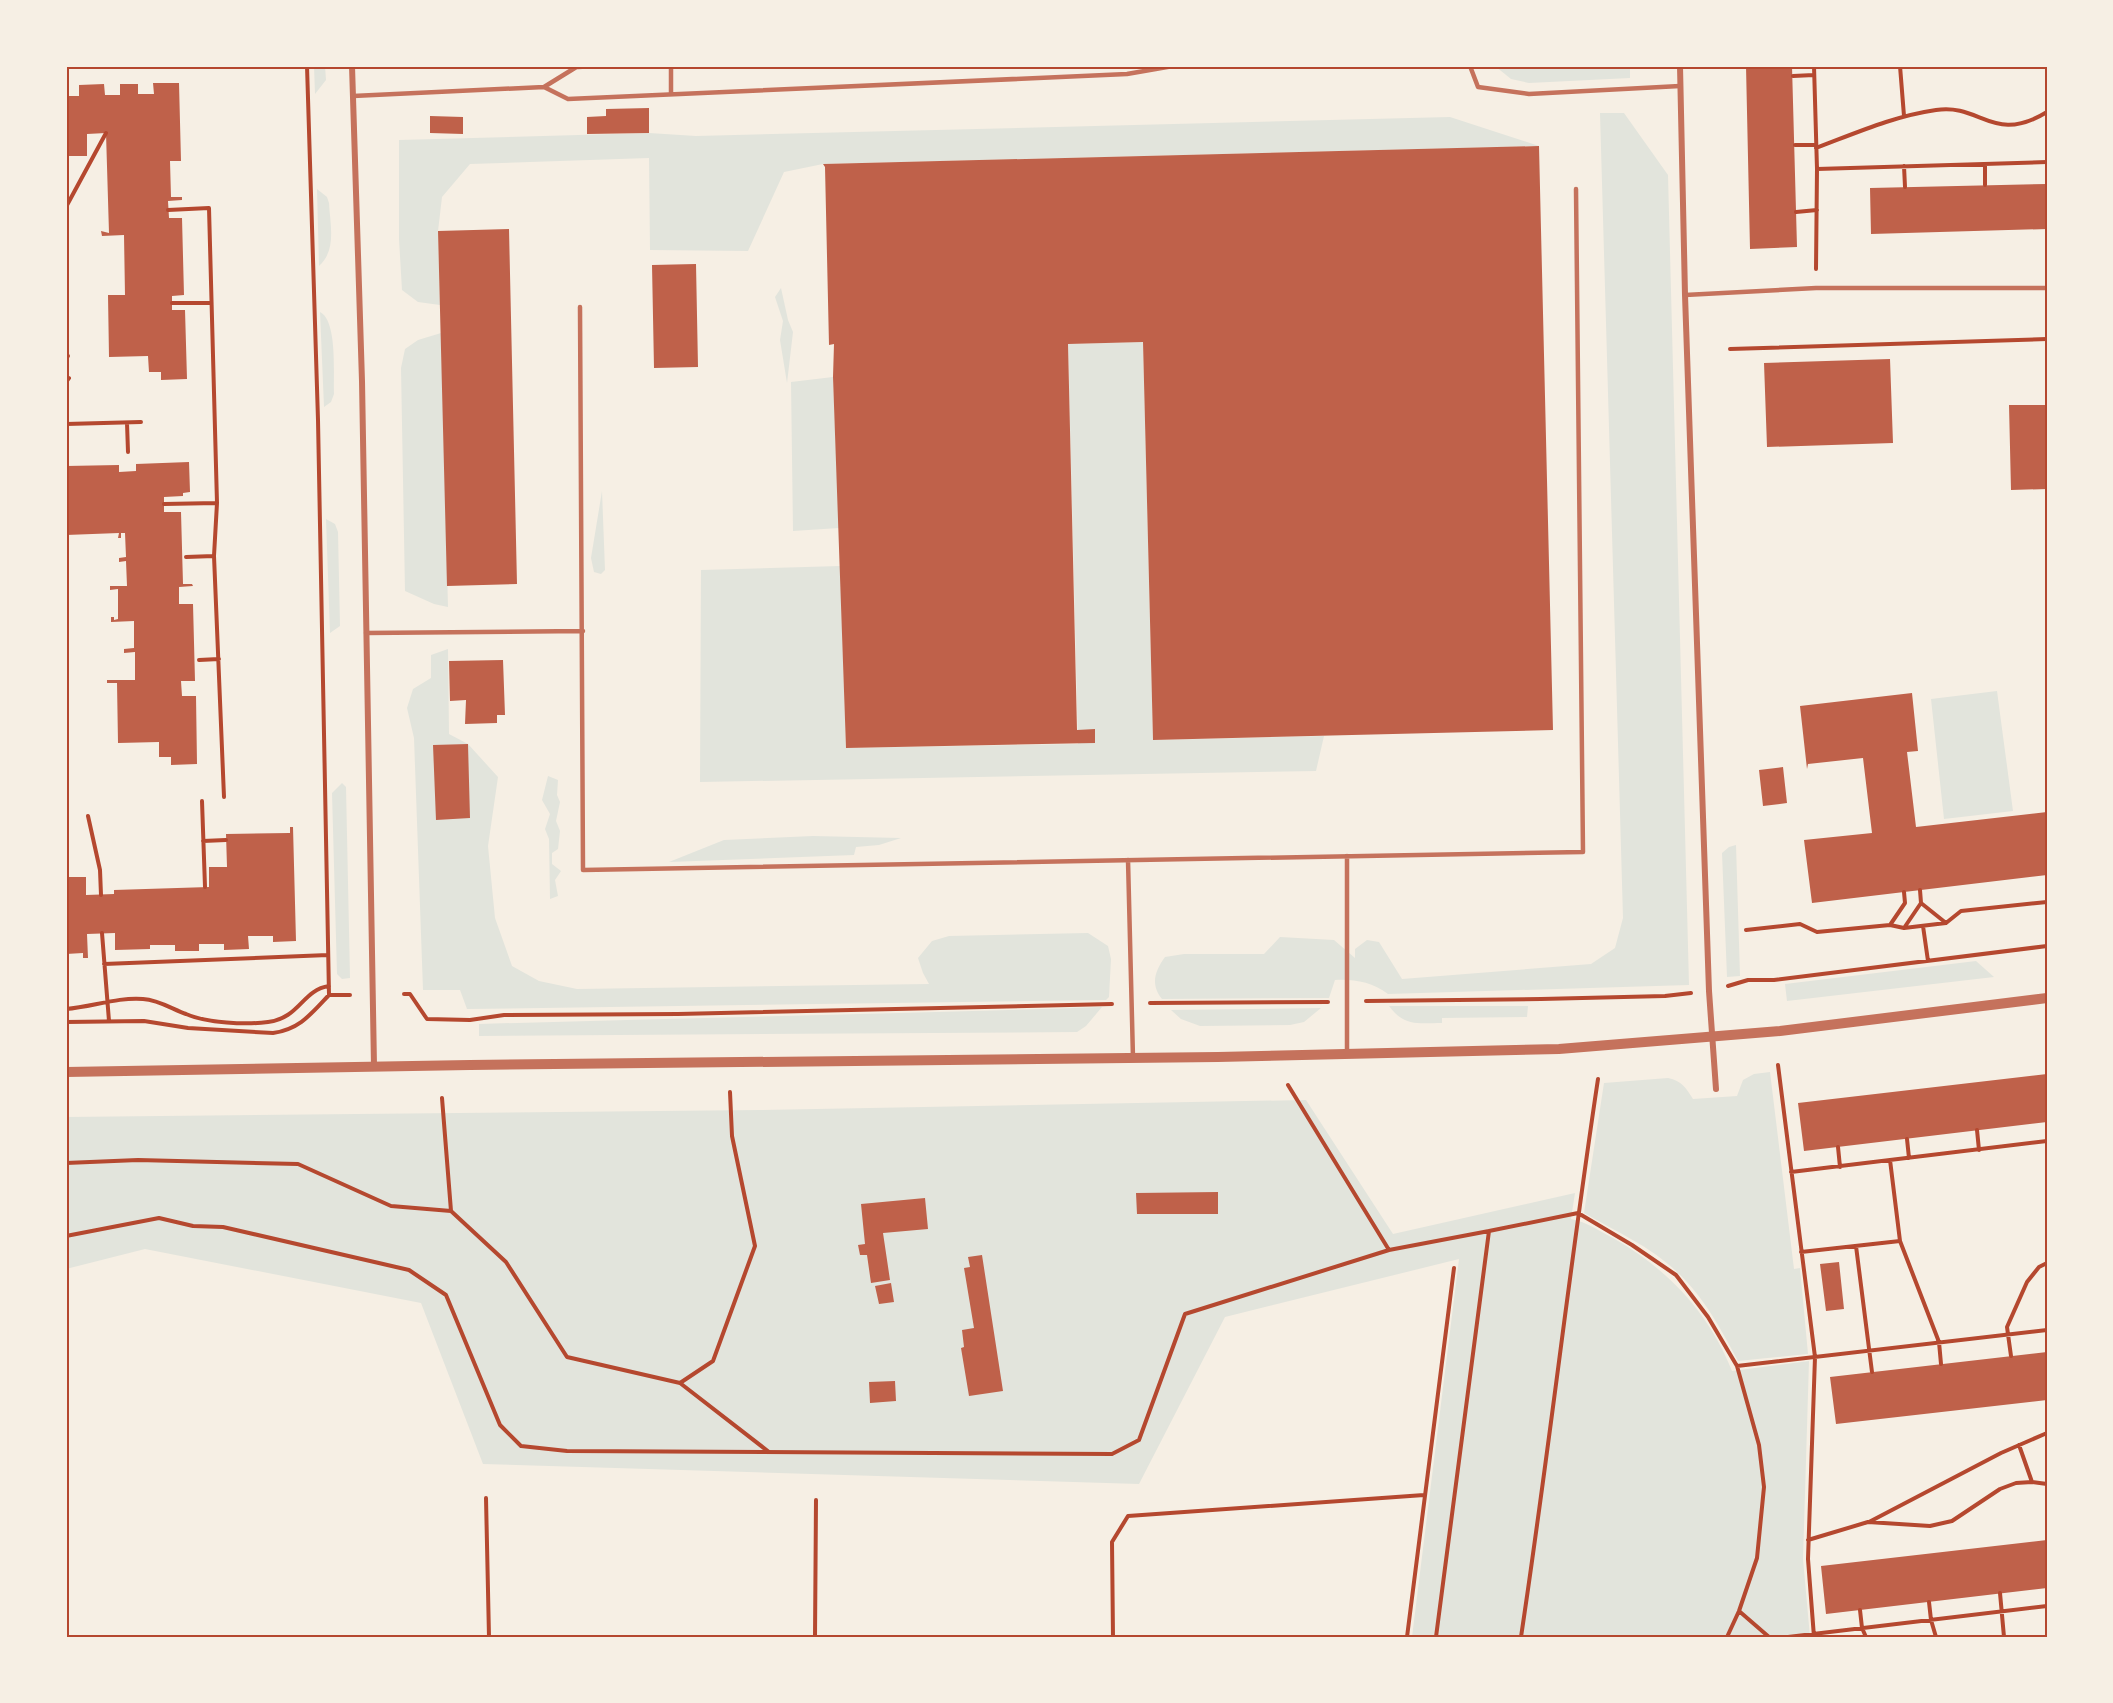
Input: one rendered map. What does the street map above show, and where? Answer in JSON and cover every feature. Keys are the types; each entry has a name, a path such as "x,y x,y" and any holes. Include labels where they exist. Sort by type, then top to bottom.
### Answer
{"street":[{"path":"352,66 362,381 374,1066"},
{"path":"1680,66 1685,295 1709,991 1716,1089"},
{"path":"66,1072 374,1066 1133,1058 1559,1049 1713,1038 2047,998"}],"lane":[{"path":"353,96 544,87 578,66 596,66"},
{"path":"671,66 671,94"},
{"path":"1127,66 1127,74"},
{"path":"544,87 568,99 1127,74 1173,66"},
{"path":"1470,66 1478,87 1529,94 1680,86"},
{"path":"580,307 583,870 1582,852 1576,189"},
{"path":"1685,295 1816,288 2047,288"},
{"path":"366,633 583,631"},
{"path":"1347,856 1347,1053"},
{"path":"1128,860 1133,1058"}],"path":[{"path":"66,1022 144,1020 188,1028 273,1033 301,1023 329,995 318,420 307,66"},
{"path":"1814,66 1817,169 1816,288"},
{"path":"1900,66 1904,116"},
{"path":"1793,76 1814,75"},
{"path":"1795,145 1816,146 1904,116 1938,109 1956,110 1995,124 2009,126 2034,120 2047,112"},
{"path":"66,207 106,134"},
{"path":"1817,169 2047,162"},
{"path":"1985,164 1985,185"},
{"path":"1904,166 1905,188"},
{"path":"168,210 209,208 217,503 214,556 224,797"},
{"path":"1796,212 1817,210"},
{"path":"172,303 211,303"},
{"path":"1730,349 2047,339"},
{"path":"66,424 141,422"},
{"path":"127,423 128,452"},
{"path":"164,504 217,503"},
{"path":"186,557 214,556"},
{"path":"199,660 219,659"},
{"path":"202,801 205,887"},
{"path":"88,816 100,870 101,895"},
{"path":"203,841 226,840"},
{"path":"1920,890 1922,903 1946,923"},
{"path":"1890,925 1905,903 1904,892"},
{"path":"1746,930 1800,924 1817,932 1890,925 1904,928 1946,923 1961,911 2047,902"},
{"path":"1904,928 1922,903"},
{"path":"1923,926 1928,961"},
{"path":"102,933 109,1021"},
{"path":"404,994 410,994 427,1019 470,1020 504,1015 690,1014 1654,996 1709,991 1748,981 1774,980 2047,946"},
{"path":"104,964 328,955"},
{"path":"66,1009 143,999 161,1003 198,1018 261,1023 287,1017 315,990 329,986"},
{"path":"329,995 350,995"},
{"path":"1778,1065 1815,1357 1808,1540 1814,1635"},
{"path":"1521,1637 1598,1079"},
{"path":"1288,1085 1389,1250"},
{"path":"680,1383 713,1361 755,1246 732,1136 730,1092"},
{"path":"442,1098 451,1211"},
{"path":"1977,1130 1979,1150"},
{"path":"1907,1138 1910,1158"},
{"path":"1791,1172 2047,1141"},
{"path":"1838,1147 1840,1167"},
{"path":"66,1162 138,1160 298,1164 391,1206 451,1211 506,1262 567,1357 680,1383 770,1452"},
{"path":"1890,1160 1900,1240 1939,1342 1941,1364"},
{"path":"66,1236 159,1218 193,1226 223,1227 409,1270 446,1295 500,1425 521,1446 567,1451 1112,1454 1139,1440 1185,1314 1389,1250 1578,1213 1640,1249 1676,1275 1708,1317 1737,1366 1759,1445 1764,1487 1757,1558 1739,1611 1727,1637"},
{"path":"1436,1637 1489,1231"},
{"path":"1801,1252 1900,1240"},
{"path":"1856,1246 1872,1372"},
{"path":"2011,1356 2007,1327 2027,1282 2039,1267 2047,1263"},
{"path":"1407,1637 1454,1268"},
{"path":"1737,1366 2047,1330"},
{"path":"1808,1540 1868,1522 2047,1433"},
{"path":"2019,1445 2032,1482"},
{"path":"1868,1522 1930,1526 1952,1521 2000,1488 2016,1483 2047,1484"},
{"path":"1113,1637 1112,1542 1128,1516 1424,1495"},
{"path":"486,1498 489,1637"},
{"path":"815,1637 816,1500"},
{"path":"2000,1593 2004,1637"},
{"path":"1929,1602 1936,1637"},
{"path":"1788,1637 2047,1606"},
{"path":"1860,1610 1862,1628 1866,1637"},
{"path":"1739,1611 1769,1637"}],"shaded area":[{"path":"314,66 325,66 326,80 315,94"},
{"path":"1495,66 1630,66 1630,78 1529,83 1511,79"},
{"path":"1600,113 1624,113 1668,175 1689,985 1388,994 1363,982 1335,980 1329,998 1162,999 1156,988 1155,978 1165,957 1184,954 1264,954 1280,937 1334,940 1355,958 1355,949 1367,940 1379,942 1402,979 1591,964 1615,948 1623,918"},
{"path":"1450,117 1539,146 823,164 784,172 748,251 650,250 649,158 470,164 442,197 438,231 440,305 418,302 402,290 399,239 399,140 649,133 696,136"},
{"path":"317,189 327,197 331,228 328,252 325,260 319,266"},
{"path":"781,288 793,332 787,383 780,340 783,321 775,297"},
{"path":"320,312 326,317 330,326 333,350 334,394 331,402 324,407"},
{"path":"441,333 448,607 434,604 405,591 401,368 405,349 418,340"},
{"path":"1143,342 1153,740 1324,736 1316,771 700,782 701,570 840,566 846,748 1078,744 1068,344"},
{"path":"833,377 839,528 793,531 791,382"},
{"path":"602,491 605,570 601,574 594,572 591,558"},
{"path":"326,519 335,524 338,532 340,626 330,633"},
{"path":"448,649 449,734 468,744 498,777 488,846 495,918 512,966 539,981 577,989 929,984 918,958 932,941 949,936 1088,933 1108,946 1111,959 1109,997 1106,1000 467,1009 460,990 423,990 414,738 407,708 413,689 431,678 431,655"},
{"path":"1997,691 2013,811 1944,819 1931,699"},
{"path":"548,776 558,780 557,795 560,802 556,821 560,831 558,849 552,853 552,864 561,871 555,880 558,896 550,899 549,839 545,829 550,814 542,800"},
{"path":"342,783 346,787 350,978 342,979 337,974 332,793"},
{"path":"813,836 901,838 879,845 856,847 854,855 669,862 724,840"},
{"path":"1736,845 1740,976 1727,977 1722,853"},
{"path":"1976,961 1994,977 1787,1001 1785,984"},
{"path":"1389,1006 1528,1006 1527,1017 1442,1018 1442,1023 1426,1023 1406,1021"},
{"path":"1102,1007 1086,1026 1077,1032 479,1036 479,1024"},
{"path":"1321,1008 1304,1022 1290,1025 1200,1026 1181,1019 1171,1010"},
{"path":"1770,1072 1794,1269 1800,1268 1808,1354 1738,1361 1704,1303 1678,1273 1645,1247 1584,1213 1604,1083 1668,1078 1683,1086 1693,1099 1737,1096 1743,1080 1754,1074"},
{"path":"1306,1100 1393,1234 1575,1193 1571,1219 1588,1224 1633,1250 1669,1278 1699,1312 1723,1350 1732,1371 1809,1361 1803,1559 1810,1637 1412,1637 1459,1259 1225,1317 1139,1484 483,1464 421,1303 145,1249 66,1269 66,1117 760,1110"}],"building":[{"path":"686,66 732,66 732,68 687,69"},
{"path":"1746,66 1792,66 1797,247 1750,249"},
{"path":"153,83 179,83 181,161 170,161 171,197 182,197 182,200 168,201 169,218 182,218 184,295 172,296 172,310 185,310 187,379 161,380 161,372 149,372 148,356 109,357 108,295 125,295 124,235 102,236 101,231 109,233 106,133 87,134 87,156 66,156 66,96 79,96 79,85 104,84 105,95 120,95 120,84 138,84 138,94 154,94"},
{"path":"649,108 649,133 587,134 587,117 606,116 606,109"},
{"path":"430,116 463,117 463,134 430,133"},
{"path":"1539,146 1553,730 1153,740 1143,342 1068,344 1077,730 1095,729 1095,743 846,748 833,377 834,344 829,345 825,167 823,164"},
{"path":"2047,184 2047,229 1871,234 1870,188"},
{"path":"509,229 517,584 447,586 438,231"},
{"path":"696,264 698,367 654,368 652,265"},
{"path":"1890,359 1893,443 1767,447 1764,363"},
{"path":"2009,405 2047,405 2047,489 2011,490"},
{"path":"189,462 190,492 183,493 183,496 164,497 164,512 181,512 183,584 193,586 179,587 179,604 193,604 195,681 181,681 182,696 196,696 197,764 171,765 171,757 159,757 159,742 118,743 117,683 107,683 107,680 135,680 135,652 124,653 124,649 134,648 134,621 111,622 111,617 114,617 114,620 118,619 118,589 110,590 110,586 127,586 126,561 119,562 119,558 126,557 125,533 121,533 121,538 118,538 119,533 66,535 66,466 119,465 119,472 136,471 136,464"},
{"path":"503,660 505,715 497,715 497,723 465,724 466,700 450,701 449,661"},
{"path":"1912,693 1918,751 1907,752 1916,827 2047,812 2047,875 1812,903 1804,840 1872,833 1863,758 1808,764 1807,769 1800,706"},
{"path":"468,744 470,818 436,820 433,745"},
{"path":"1783,767 1787,803 1763,806 1759,770"},
{"path":"290,827 293,827 296,941 273,942 273,936 248,936 249,949 224,950 224,944 199,944 199,951 175,951 175,945 150,945 150,949 115,950 115,933 87,934 88,958 83,958 83,953 66,954 66,877 86,877 86,895 114,894 114,890 209,887 209,867 227,867 226,834 290,833"},
{"path":"2047,1074 2047,1122 1804,1151 1798,1103"},
{"path":"1218,1192 1218,1214 1137,1214 1136,1193"},
{"path":"925,1198 928,1229 883,1233 890,1280 871,1283 867,1255 860,1255 858,1245 865,1244 861,1204"},
{"path":"982,1255 1003,1391 969,1396 961,1348 964,1347 962,1330 974,1328 964,1268 970,1267 968,1257"},
{"path":"1839,1262 1844,1309 1826,1311 1820,1264"},
{"path":"891,1283 894,1302 879,1304 875,1286"},
{"path":"2047,1352 2047,1400 1836,1424 1830,1377"},
{"path":"895,1381 896,1401 870,1403 869,1382"},
{"path":"2047,1540 2047,1588 1826,1614 1821,1566"}]}
